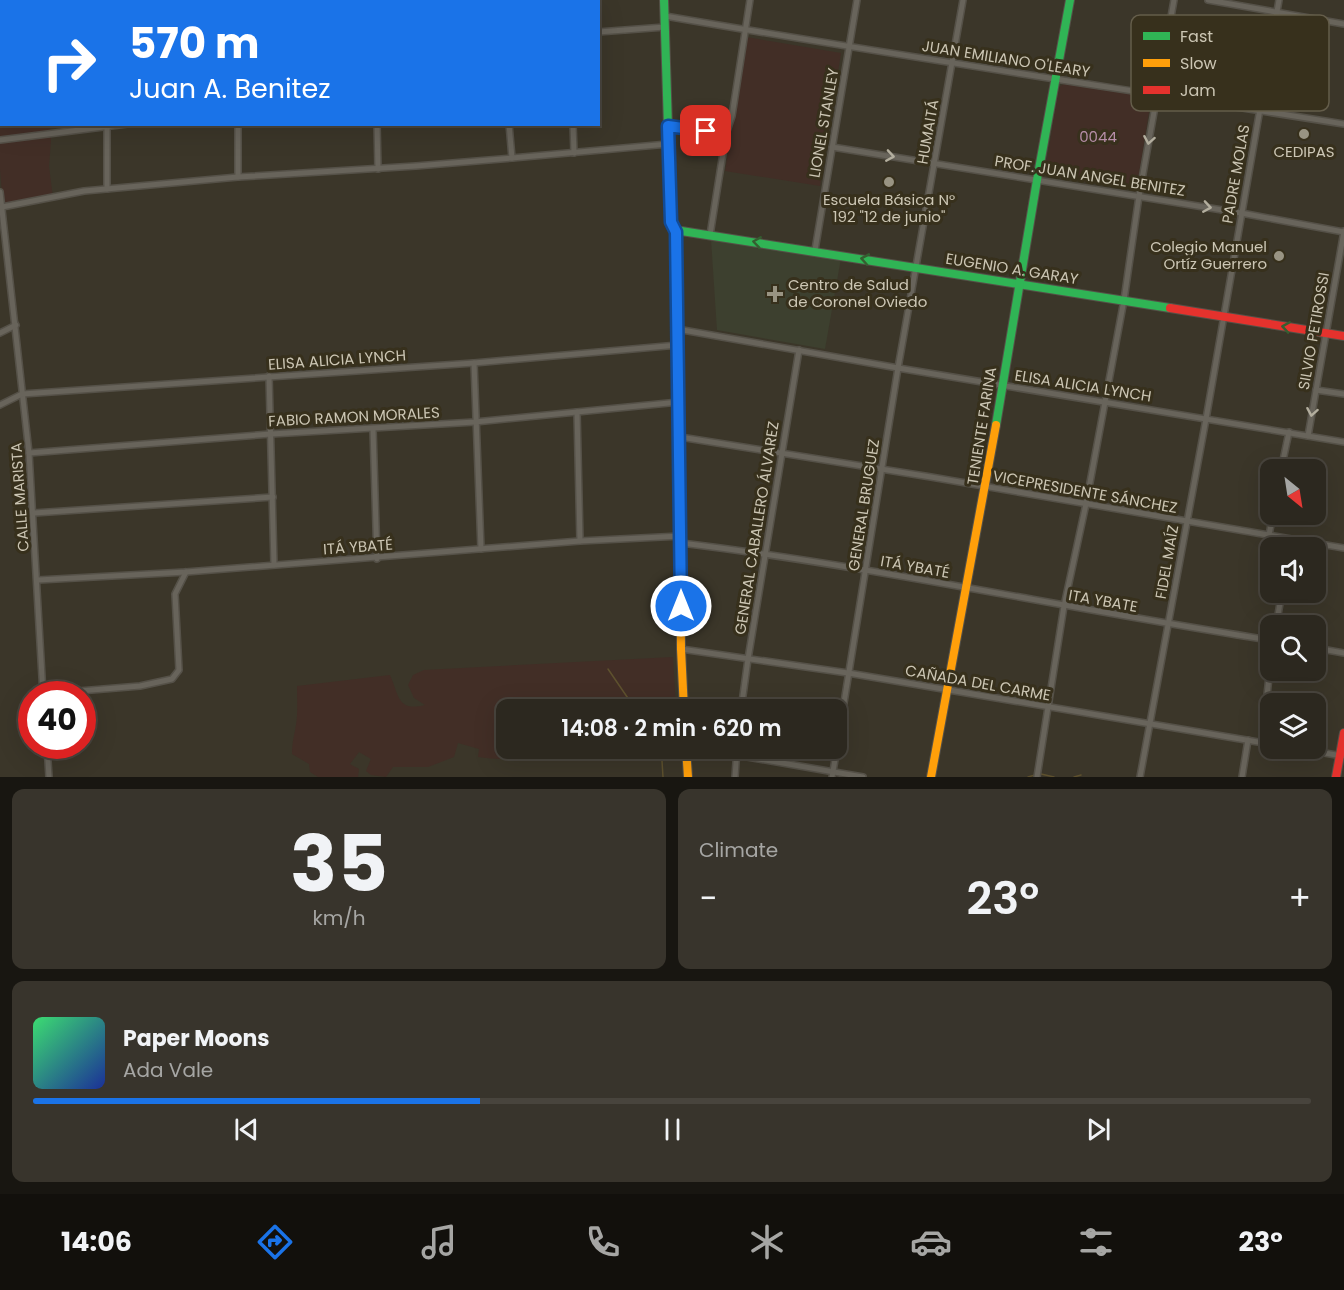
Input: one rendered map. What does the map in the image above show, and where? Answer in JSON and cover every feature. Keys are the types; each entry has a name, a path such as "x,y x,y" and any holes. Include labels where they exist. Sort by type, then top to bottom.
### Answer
{"main road":[{"path":"664,0 671,222 675,230 680,402 681,649 683,699"},
{"name":"TENIENTE FARINA","path":"931,777 986,487 1037,180 1070,0"},
{"name":"EUGENIO A. GARAY","path":"675,230 815,250 1019,285 1344,336"},
{"path":"1336,777 1342,756 1344,733"},
{"path":"687,759 688,777"}],"street":[{"path":"710,235 750,0"},
{"name":"LIONEL STANLEY","path":"815,250 857,0"},
{"name":"HUMAITÁ","path":"916,268 963,0"},
{"path":"1171,15 1174,0"},
{"path":"1208,0 1289,15"},
{"name":"PADRE MOLAS","path":"1277,13 1279,0"},
{"name":"JUAN EMILIANO O'LEARY","path":"665,16 849,47 1131,90"},
{"path":"1329,22 1344,24"},
{"path":"600,32 665,27"},
{"path":"1037,774 1064,606 1086,504 1124,300 1154,111"},
{"name":"JUAN EMILIANO O'LEARY","path":"1259,111 1344,124"},
{"name":"PADRE MOLAS","path":"1224,316 1259,111"},
{"path":"0,140 107,126 107,189"},
{"path":"238,126 238,177"},
{"path":"377,126 378,169"},
{"path":"509,126 512,158"},
{"path":"573,126 574,153"},
{"path":"668,126 726,134"},
{"path":"1,204 84,191 238,177 378,169 668,144"},
{"name":"PROF. JUAN ANGEL BENITEZ","path":"832,147 1344,231"},
{"name":"CALLE MARISTA","path":"0,192 29,453 42,681"},
{"name":"SILVIO PETIROSSI","path":"1308,436 1344,231"},
{"path":"0,262 7,259"},
{"name":"GENERAL BRUGUEZ","path":"844,699 916,268"},
{"name":"FIDEL MAÍZ","path":"1140,777 1224,316"},
{"path":"0,333 16,325"},
{"name":"ELISA ALICIA LYNCH","path":"677,329 1344,442"},
{"name":"ELISA ALICIA LYNCH","path":"0,405 22,394 474,363 678,345"},
{"name":"GENERAL CABALLERO ÁLVAREZ","path":"743,699 799,350"},
{"path":"474,363 480,549"},
{"path":"269,376 274,565"},
{"path":"1316,390 1344,394"},
{"name":"FABIO RAMON MORALES","path":"29,453 271,434 475,422 680,402"},
{"path":"577,412 580,541"},
{"path":"373,429 377,558"},
{"path":"1283,459 1288,432"},
{"name":"VICEPRESIDENTE SÁNCHEZ","path":"680,437 1280,537"},
{"path":"34,513 273,497"},
{"path":"1269,535 1271,525"},
{"name":"ITÁ YBATÉ","path":"38,580 186,572 580,541 681,540 967,588"},
{"name":"VICEPRESIDENTE SÁNCHEZ","path":"1326,545 1344,548"},
{"path":"96,690 140,686 172,680 179,670 175,594 186,572"},
{"name":"ITA YBATE","path":"967,588 1260,638"},
{"name":"CAÑADA DEL CARME","path":"681,649 948,690 1260,743"},
{"path":"1326,650 1344,653"},
{"path":"1242,777 1248,740"},
{"path":"1326,753 1342,756"},
{"path":"48,759 49,777"},
{"path":"735,777 736,759"},
{"path":"767,759 833,774 863,777"},
{"name":"GENERAL BRUGUEZ","path":"833,774 835,759"}],"shaded area":[{"name":"Centro de Salud de Coronel Oviedo","path":"711,239 841,258 825,349 717,330"}],"green space":[{"path":"746,37 841,53 820,186 725,171"},
{"name":"0044","path":"1064,84 1131,94 1131,111 1149,111 1135,189 1049,176 1045,173 1059,87"},
{"path":"0,126 50,126 49,166 53,198 3,206"},
{"path":"673,657 675,699 496,699 496,758 478,757 479,749 458,743 454,757 428,767 393,767 386,777 371,775 366,771 371,759 359,752 350,764 359,769 358,777 318,777 310,772 309,764 292,754 297,715 297,686 390,675 400,700 404,704 416,707 425,705 414,698 408,685 413,675 424,670"}],"waterway":[{"path":"608,669 628,699"},
{"path":"662,761 663,777"},
{"path":"1041,774 1054,777"},
{"path":"1028,777 1035,775"},
{"path":"1074,777 1081,775"}],"traffic: fast":[{"path":"664,0 671,222 677,232 679,432"},
{"path":"996,425 1070,0"},
{"path":"675,230 1170,308"}],"traffic: slow":[{"path":"931,777 996,425"},
{"path":"679,432 683,699"},
{"path":"687,759 688,777"}],"traffic: jam":[{"path":"1170,308 1344,336"},
{"path":"1336,777 1344,733"}],"place":[{"name":"CEDIPAS","path":"1304,134"},
{"name":"Escuela Básica N° 192 \"12 de junio\"","path":"889,182"},
{"name":"Colegio Manuel Ortíz Guerrero","path":"1279,256"},
{"name":"Centro de Salud de Coronel Oviedo","path":"775,294"}],"route":[{"path":"681,606 681,464 676,232 671,222 668,126 706,131"}]}
